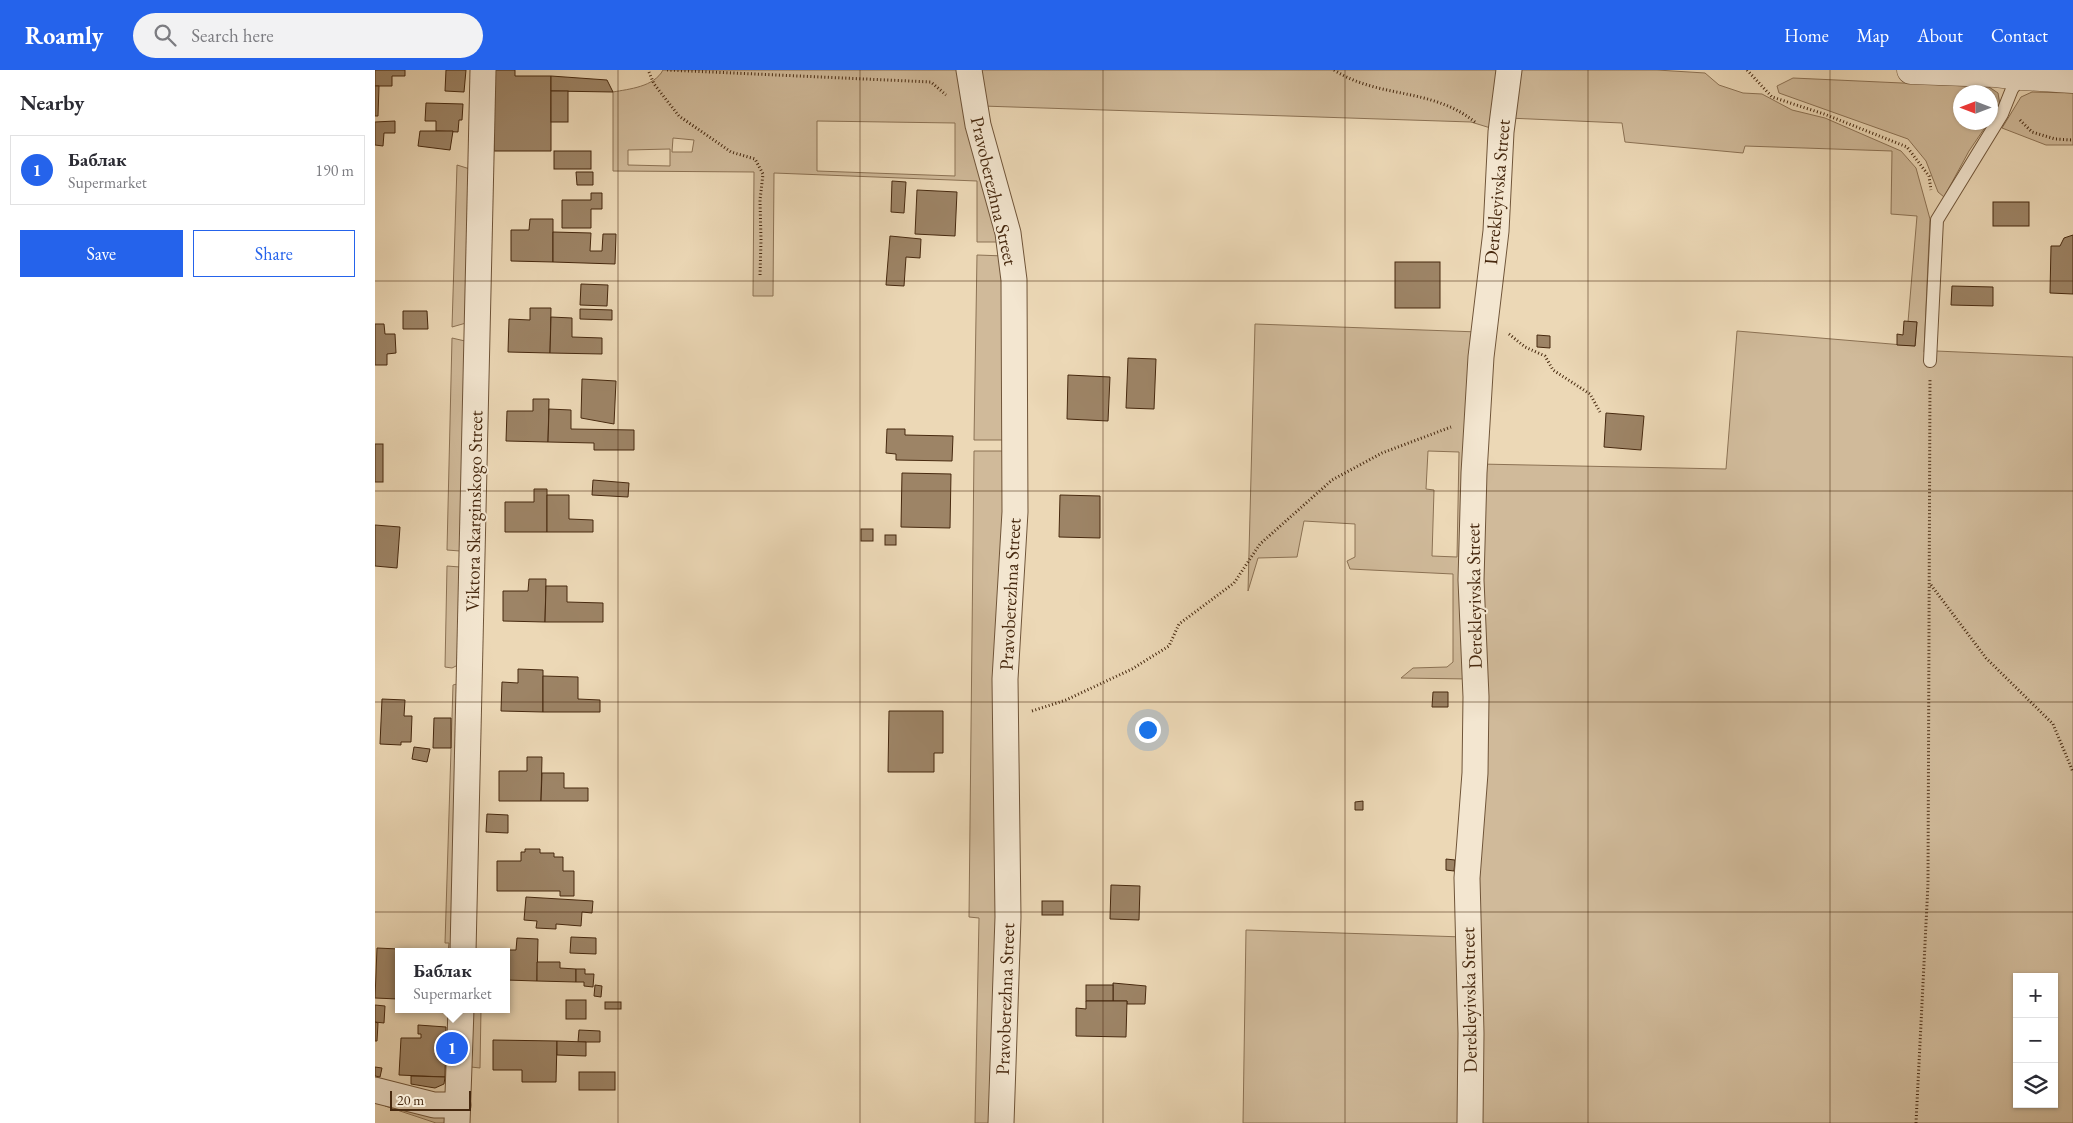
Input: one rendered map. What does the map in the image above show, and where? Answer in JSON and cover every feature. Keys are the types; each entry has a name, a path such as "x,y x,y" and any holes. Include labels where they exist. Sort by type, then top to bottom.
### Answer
{"street":[{"name":"Viktora Skarginskogo Street","path":"463,948 483,70"},
{"name":"Pravoberezhna Street","path":"969,70 977,119 1008,233 1014,280 1015,512 1005,679 1007,917 1001,1123"},
{"name":"Derekleyivska Street","path":"1470,1123 1471,1034 1467,878 1475,773 1476,697 1471,580 1485,312 1496,231 1501,132 1509,70"},
{"path":"1911,70 2023,73 2073,79"},
{"path":"375,1090 434,1105 458,1114 461,1013"}],"lane":[{"path":"1929,361 1937,220 2023,73"}],"path":[{"path":"667,70 931,82 977,119"},
{"path":"1334,70 1349,80 1436,100 1462,112 1492,136 1500,156"},
{"path":"1747,70 1772,97 1824,114 1907,147 1929,176 1937,220"},
{"path":"649,72 654,84 679,116 731,152 755,159 763,174 760,200 760,276"},
{"path":"2006,105 2031,132 2055,139 2073,140"},
{"path":"1485,312 1502,329 1525,347 1545,356 1553,370 1589,394 1601,412"},
{"path":"1916,1123 1928,884 1931,584 1929,361"},
{"path":"1006,729 1033,710 1067,700 1132,669 1169,646 1179,624 1234,582 1260,544 1332,480 1382,453 1469,419 1479,403"},
{"path":"1931,584 1986,658 2053,724 2073,772"}],"shaded area":[{"path":"663,70 959,70 1003,242 977,242 977,181 774,173 773,296 753,296 754,172 613,171 613,92 647,84 659,76","holes":["817,121 955,123 955,176 817,171","673,138 694,140 692,152 672,152","670,149 670,166 628,165 628,150"]},
{"path":"977,70 1499,70 1497,130 1471,122 982,106"},
{"path":"1520,70 1657,70 1705,73 1719,85 1743,93 1762,94 1792,110 1825,118 1901,151 1916,168 1930,219 1924,352 2073,357 2073,1123 1474,1123 1479,464 1726,469 1737,331 1915,346 1917,322 1908,322 1917,216 1891,214 1892,151 1745,146 1743,153 1625,142 1622,123 1508,118"},
{"path":"1793,78 1953,85 1953,130 1983,130 1969,151 1944,197 1938,192 1926,161 1908,139 1779,93 1777,86"},
{"path":"2032,92 2073,93 2073,145 2046,145 2002,128 2021,97"},
{"path":"457,165 470,169 466,323 452,327"},
{"path":"977,255 1005,256 1008,440 974,440"},
{"path":"1255,324 1479,332 1470,679 1401,678 1413,668 1447,667 1453,662 1453,574 1350,569 1347,561 1355,557 1355,524 1304,521 1297,557 1258,558 1248,591","holes":["1428,451 1459,452 1457,557 1432,556 1434,490 1426,489"]},
{"path":"452,338 465,341 460,551 447,550"},
{"path":"974,451 1008,451 998,1123 975,1123 979,918 969,917"},
{"path":"447,566 460,567 458,665 452,668 445,667"},
{"path":"457,684 451,948 448,948 449,943 445,943 453,685"},
{"path":"1246,930 1464,937 1465,1123 1243,1123"},
{"path":"473,1013 481,1013 480,1068 471,1067"},
{"path":"387,1102 444,1117 446,1123 436,1123 385,1106"}],"building":[{"path":"375,70 405,70 405,76 392,76 392,86 375,86"},
{"path":"446,70 466,70 464,92 445,91"},
{"path":"494,70 515,70 515,76 551,76 551,151 494,151"},
{"path":"551,76 607,80 613,92 551,91"},
{"path":"375,86 379,86 378,116 375,116"},
{"path":"551,91 568,91 568,122 551,122"},
{"path":"426,103 463,104 462,120 459,120 458,132 436,131 436,121 425,121"},
{"path":"395,121 395,133 384,133 383,146 375,145 375,122"},
{"path":"420,131 453,131 450,150 418,146"},
{"path":"554,151 591,151 591,169 554,169"},
{"path":"576,172 593,172 593,185 577,185"},
{"path":"892,181 906,182 904,213 891,212"},
{"path":"917,190 957,192 955,236 915,234"},
{"path":"591,193 602,193 602,209 591,209 591,228 562,228 562,200 591,200"},
{"path":"1993,202 2029,202 2029,226 1993,226"},
{"path":"530,219 553,219 553,262 511,261 511,230 529,230"},
{"path":"553,232 591,233 590,251 602,251 603,234 616,234 615,264 553,262"},
{"path":"2073,235 2073,294 2050,293 2051,246 2060,246 2064,238"},
{"path":"890,236 921,239 920,258 906,257 904,286 886,285"},
{"path":"1395,262 1440,262 1440,308 1395,308"},
{"path":"581,284 608,285 607,306 580,305"},
{"path":"1952,286 1993,287 1993,306 1951,305"},
{"path":"530,308 551,308 550,353 508,352 509,319 530,320"},
{"path":"580,309 612,310 612,320 580,319"},
{"path":"403,311 427,311 428,329 403,329"},
{"path":"551,317 572,318 572,337 602,338 602,354 550,353"},
{"path":"1904,321 1917,322 1915,346 1897,345 1897,334 1903,335"},
{"path":"375,324 384,324 385,334 395,334 396,353 387,354 387,365 375,365"},
{"path":"1537,335 1550,336 1550,348 1537,347"},
{"path":"1128,358 1156,359 1154,409 1126,408"},
{"path":"1068,375 1110,377 1108,421 1067,419"},
{"path":"582,379 616,381 614,424 581,418"},
{"path":"533,399 549,399 548,442 506,441 507,411 533,411"},
{"path":"549,409 571,410 571,429 634,430 634,450 594,450 594,443 548,442"},
{"path":"1606,413 1644,416 1641,450 1604,447"},
{"path":"887,429 905,429 905,435 953,436 952,461 896,460 896,454 886,453"},
{"path":"375,444 383,444 383,482 375,482"},
{"path":"902,473 951,474 950,528 901,527"},
{"path":"593,480 629,483 628,497 592,495"},
{"path":"534,489 547,489 547,532 505,532 505,502 534,502"},
{"path":"547,495 569,495 569,519 593,520 593,532 547,532"},
{"path":"1060,495 1100,496 1100,538 1059,537"},
{"path":"375,525 400,527 397,568 375,566"},
{"path":"861,529 873,529 873,541 861,541"},
{"path":"885,535 896,535 896,545 885,545"},
{"path":"529,579 546,579 545,622 503,621 503,591 528,591"},
{"path":"546,586 567,586 567,602 603,603 603,622 545,622"},
{"path":"518,669 543,670 543,712 501,711 502,682 518,683"},
{"path":"543,676 578,677 578,699 600,700 600,712 543,712"},
{"path":"1433,692 1448,692 1448,707 1432,707"},
{"path":"382,699 405,700 404,716 412,716 411,742 401,742 401,745 380,744"},
{"path":"889,711 943,711 943,753 934,753 934,772 888,772"},
{"path":"434,718 451,718 451,748 433,748"},
{"path":"414,747 430,749 427,762 412,759"},
{"path":"527,757 542,757 541,801 499,801 499,771 527,771"},
{"path":"542,773 564,773 564,788 588,788 588,801 541,801"},
{"path":"1363,801 1363,810 1355,810 1355,802"},
{"path":"487,814 508,815 508,833 486,832"},
{"path":"525,849 540,849 540,853 554,853 554,857 563,857 563,871 574,871 574,896 560,896 560,891 497,891 497,861 521,861 521,852 525,852"},
{"path":"1446,859 1455,860 1454,871 1446,870"},
{"path":"1111,885 1140,886 1139,920 1110,919"},
{"path":"526,897 593,901 592,913 582,912 581,926 556,924 556,929 536,928 537,921 524,920"},
{"path":"1042,901 1063,901 1063,915 1042,915"},
{"path":"571,937 596,938 596,954 570,953"},
{"path":"517,938 538,939 537,981 510,980 510,950 516,950"},
{"path":"377,948 395,949 395,999 375,998"},
{"path":"537,962 560,962 560,968 576,969 576,982 537,981"},
{"path":"576,969 585,969 585,974 594,974 593,987 584,986 584,982 576,982"},
{"path":"1113,983 1146,986 1145,1004 1127,1004 1127,1001 1113,1001"},
{"path":"595,985 602,986 601,997 594,996"},
{"path":"1086,985 1113,985 1113,1001 1086,1001"},
{"path":"566,1000 586,1000 586,1019 566,1019"},
{"path":"1086,1001 1127,1001 1126,1037 1076,1036 1076,1008 1086,1009"},
{"path":"605,1002 621,1002 621,1009 605,1009"},
{"path":"375,1005 385,1006 384,1023 375,1022"},
{"path":"375,1022 378,1023 377,1041 375,1041"},
{"path":"418,1025 446,1027 445,1077 399,1075 401,1038 421,1038 421,1034 418,1034"},
{"path":"579,1030 600,1031 600,1042 578,1042"},
{"path":"493,1040 557,1041 556,1082 522,1082 522,1070 493,1070"},
{"path":"557,1041 586,1042 586,1056 557,1055"},
{"path":"375,1067 382,1068 380,1077 375,1076"},
{"path":"579,1072 615,1072 615,1090 579,1090"},
{"path":"411,1076 445,1077 444,1084 435,1088 411,1084"}],"place":[{"name":"Баблак","path":"452,1048"}]}
